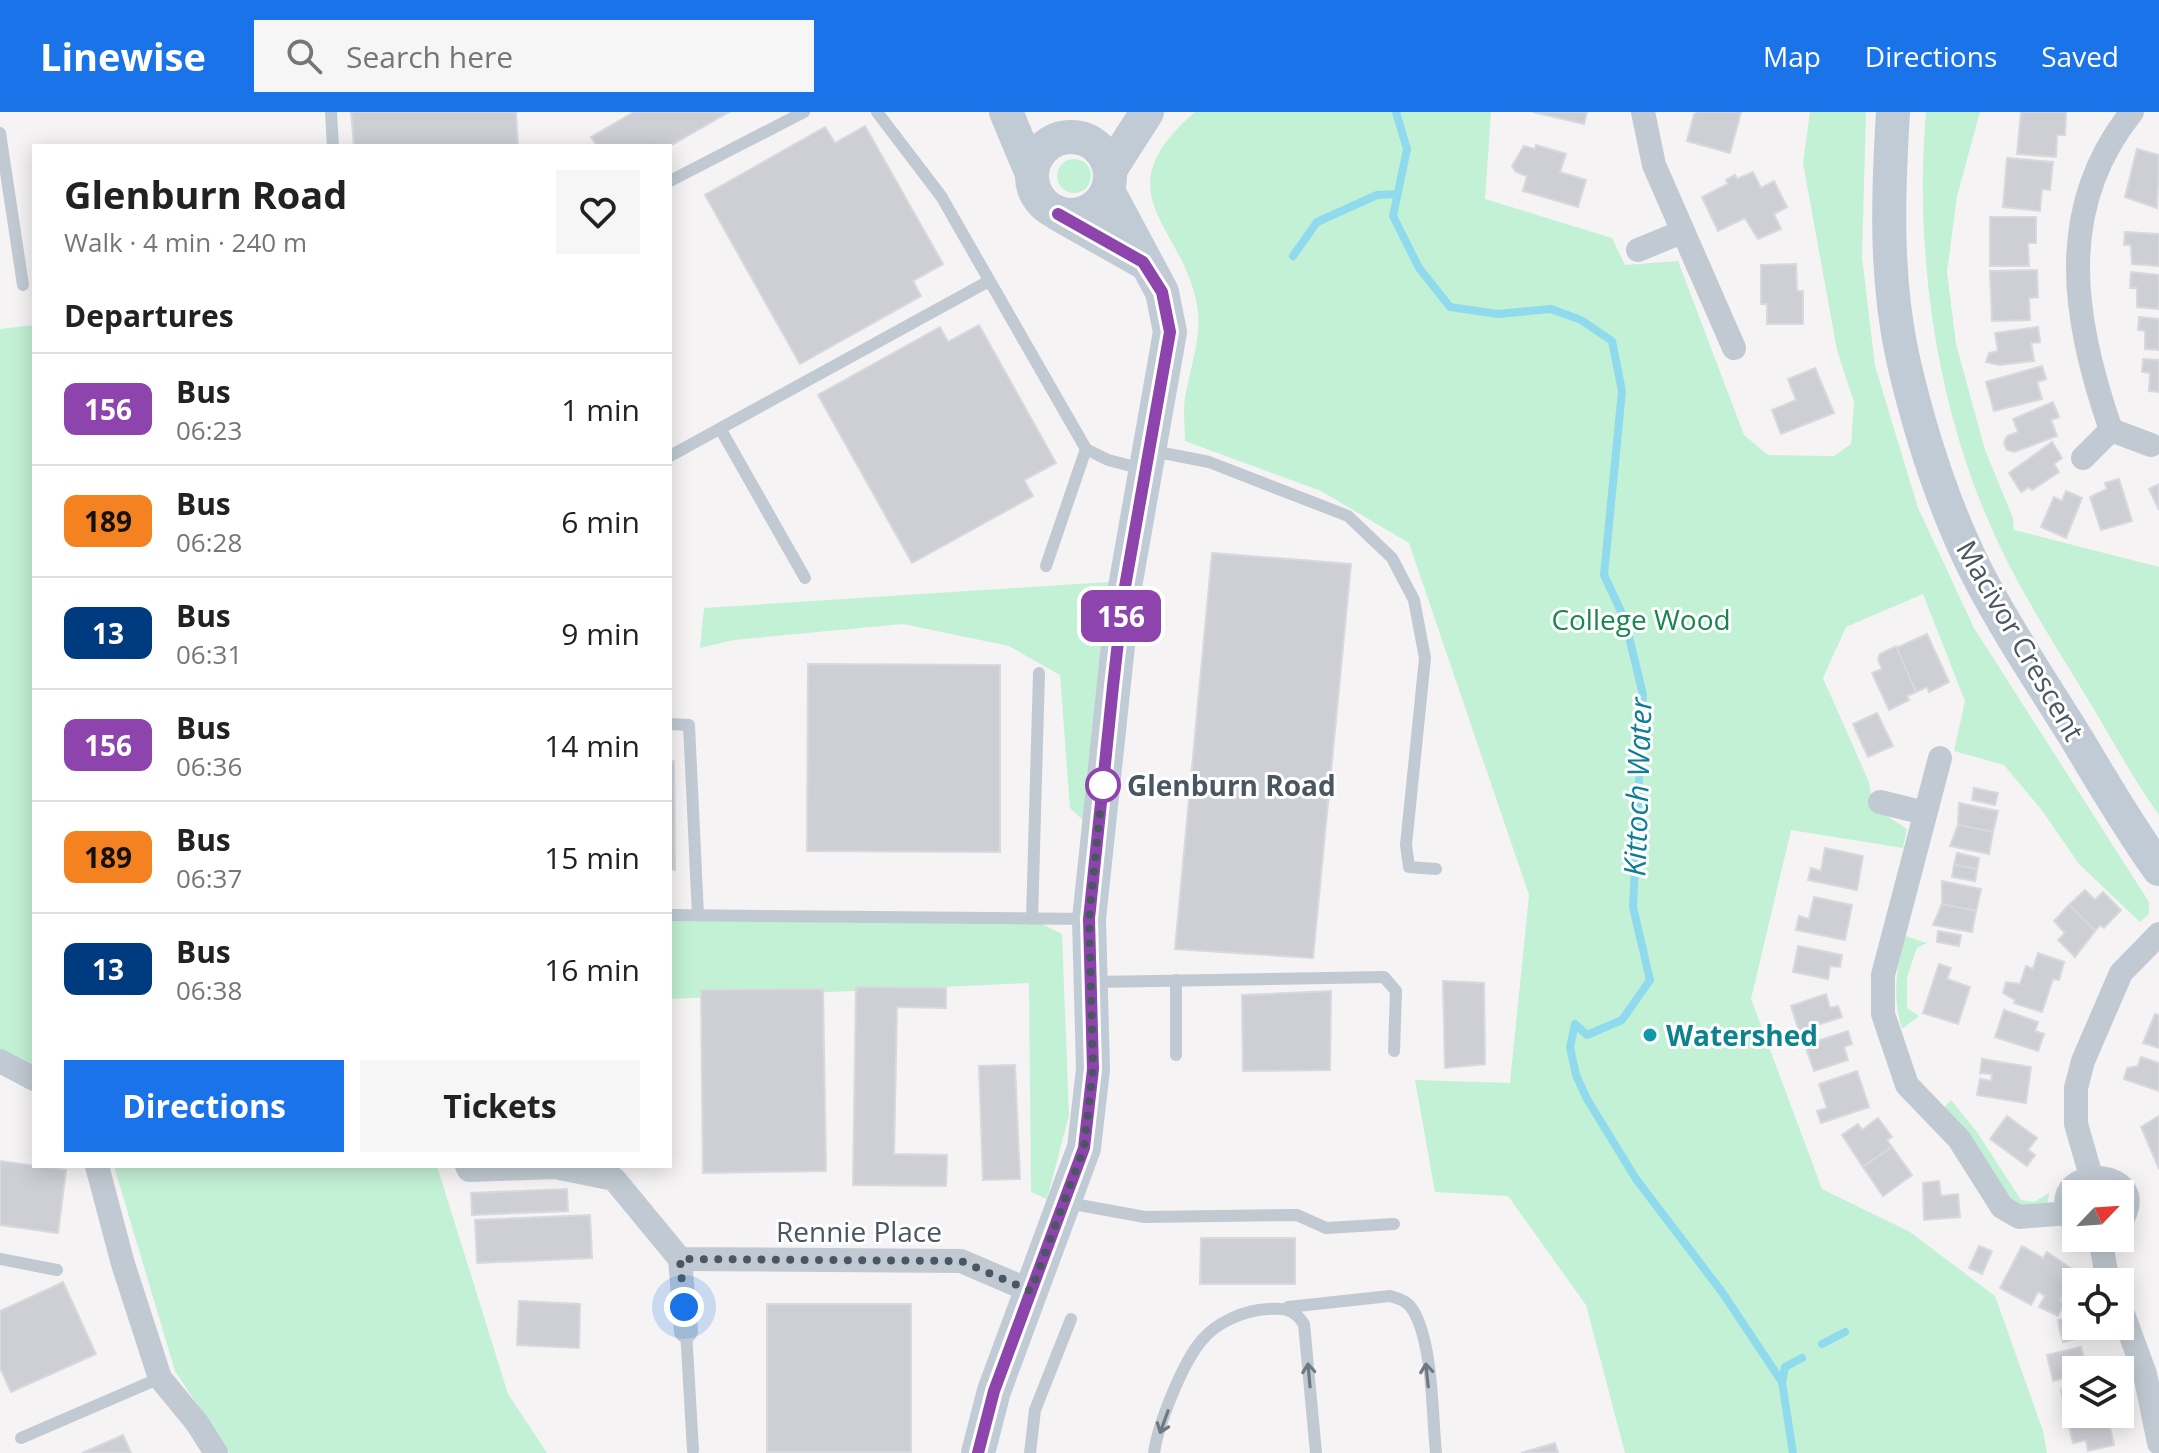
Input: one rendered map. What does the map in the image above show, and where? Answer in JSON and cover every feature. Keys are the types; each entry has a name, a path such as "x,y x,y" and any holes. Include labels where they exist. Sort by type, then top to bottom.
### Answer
{"street":[{"path":"1006,112 1032,174 1034,191 1044,205 1143,262"},
{"path":"978,1453 994,1391 1084,1148 1092,1085 1089,919 1123,598 1170,332 1162,292 1143,262 1109,181 1100,149 1069,138 1022,112"},
{"path":"1032,174 1039,152 1069,138 1146,112"},
{"path":"1058,214 1078,215 1096,207 1146,112"},
{"path":"1643,112 1654,165 1734,348"},
{"name":"Macivor Crescent","path":"1893,112 1888,199 1892,281 1903,357 1947,504 1978,574 2019,646 2133,833 2159,869"},
{"path":"2111,430 2089,365 2081,323 2078,267 2088,191 2114,134 2132,112"},
{"path":"1638,250 1682,232"},
{"path":"2111,430 2151,445"},
{"path":"2083,458 2111,430"},
{"path":"1940,758 1883,975 1883,1014 1907,1085 1959,1139 2002,1207 2019,1217 2062,1219"},
{"path":"1880,802 1925,813"},
{"path":"2091,1176 2076,1124 2076,1088 2083,1061 2121,973 2159,934"},
{"path":"0,1061 32,1078"},
{"path":"98,1168 123,1264 160,1378 216,1453"},
{"path":"468,1168 526,1168"},
{"path":"560,1168 614,1179 680,1259 686,1331"},
{"path":"2085,1180 2091,1176 2105,1176 2112,1180"},
{"name":"Rennie Place","path":"680,1259 961,1261 1031,1291"},
{"path":"2132,1340 2145,1374 2159,1443"}],"lane":[{"path":"331,112 333,144"},
{"path":"672,180 804,112"},
{"path":"877,112 941,196 1086,449 1108,460 1209,462 1348,516 1392,558 1414,600 1425,658 1406,845 1409,867 1436,869"},
{"path":"0,133 23,285"},
{"path":"672,455 989,281"},
{"path":"721,430 805,578"},
{"path":"1046,566 1086,449"},
{"path":"1032,919 1039,673"},
{"path":"672,724 689,725 698,915"},
{"path":"672,915 1089,919"},
{"path":"1091,982 1384,977 1396,991 1394,1051"},
{"path":"1176,980 1176,1055"},
{"path":"1065,1202 1145,1217 1297,1215 1326,1228 1394,1224"},
{"path":"0,1259 57,1270"},
{"path":"1154,1453 1169,1408 1202,1339 1238,1315 1390,1296 1403,1299 1413,1310 1424,1340 1436,1453"},
{"path":"1283,1308 1297,1313 1304,1324 1316,1453"},
{"path":"1030,1453 1035,1410 1071,1319"},
{"path":"686,1331 693,1450"},
{"path":"21,1438 160,1378"}],"green space":[{"name":"College Wood","path":"1195,112 1491,112 1485,199 1612,238 1625,265 1678,261 1744,435 1768,455 1834,456 1851,444 1854,402 1837,350 1803,163 1810,112 1866,112 1862,257 1875,366 1918,508 1974,628 2149,902 2149,914 2140,922 2079,864 2041,809 2004,765 1954,751 1965,701 1923,594 1846,627 1823,678 1869,782 1873,807 1907,829 1903,848 1791,830 1751,999 1822,1189 1910,1232 1995,1296 2043,1431 2047,1453 1625,1453 1586,1305 1508,1196 1435,1192 1415,1080 1510,1083 1529,895 1409,543 1321,491 1185,441 1184,403 1196,344 1198,313 1191,283 1156,212 1151,190 1153,167 1167,141"},
{"path":"1926,112 1980,112 1957,196 1947,272 1956,344 1985,450 2013,518 2014,530 2159,567 2159,815 2040,621 1996,538 1975,488 1944,383 1934,329 1923,220"},
{"path":"1074,159 1086,164 1091,176 1086,188 1074,193 1062,188 1057,176 1062,164"},
{"path":"32,325 32,1067 0,1052 0,329"},
{"path":"1108,582 1084,821 1070,808 1060,675 1009,646 903,624 734,640 700,648 704,608"},
{"path":"672,919 1032,919 1062,934 1069,1115 1047,1199 1031,1192 1029,983 672,999"},
{"path":"1905,936 1927,943 1917,948 1907,977 1907,1008 1919,1016 1902,1029 1896,982"},
{"path":"1951,1100 1977,1132 2021,1200 2034,1202 2049,1193 2048,1202 2043,1207 2018,1209 1941,1111"},
{"path":"115,1168 438,1168 508,1394 547,1453 229,1453 175,1371"}],"building":[{"path":"351,112 516,112 518,144 354,144"},
{"path":"634,112 729,112 672,145 596,144 591,137"},
{"path":"1533,112 1587,112 1584,124"},
{"path":"1741,112 1730,153 1687,141 1694,114"},
{"path":"2021,112 2066,112 2065,135 2057,135 2056,157 2017,154"},
{"path":"865,126 943,264 913,281 921,296 800,364 705,195 825,127 835,143"},
{"path":"1536,145 1566,154 1560,172 1586,180 1578,207 1523,191 1527,176 1516,172 1512,166 1524,146 1535,149"},
{"path":"2137,149 2159,155 2157,208 2125,197"},
{"path":"2007,158 2053,162 2050,190 2042,189 2040,211 2003,207"},
{"path":"1753,172 1761,188 1774,181 1787,207 1774,214 1781,229 1758,239 1745,218 1718,231 1702,197 1728,184 1726,180 1735,175 1737,179"},
{"path":"1990,217 2036,217 2036,243 2028,243 2029,266 1990,266"},
{"path":"2125,232 2159,234 2159,266 2132,264 2131,245 2124,245"},
{"path":"1796,264 1797,291 1803,291 1803,324 1767,324 1767,304 1761,304 1761,265"},
{"path":"2037,270 2038,297 2029,298 2030,320 1992,321 1990,271"},
{"path":"2131,272 2159,275 2159,309 2137,307 2137,288 2130,288"},
{"path":"2139,317 2159,319 2159,350 2145,349 2145,331 2138,330"},
{"path":"979,325 1056,463 1024,480 1033,496 912,563 818,395 940,327 948,342"},
{"path":"2038,327 2040,342 2031,343 2034,361 1999,365 1986,362 1989,353 1998,351 1995,333"},
{"path":"2143,359 2159,360 2159,392 2149,391 2150,373 2142,372"},
{"path":"2042,366 2046,379 2037,382 2042,399 1994,411 1986,382"},
{"path":"1815,368 1834,413 1781,434 1772,410 1796,400 1788,379"},
{"path":"2053,402 2059,417 2051,420 2057,436 2014,452 2007,450 2004,443 2007,436 2018,432 2013,419"},
{"path":"2052,442 2062,458 2054,464 2059,472 2032,490 2029,487 2021,492 2009,473"},
{"path":"2119,479 2132,521 2101,530 2090,497 2107,489 2105,483"},
{"path":"2159,484 2159,510 2149,489"},
{"path":"2066,491 2082,498 2066,538 2041,527 2054,497 2062,501"},
{"path":"1212,553 1351,564 1313,958 1175,949"},
{"path":"1927,634 1949,682 1929,692 1927,687 1916,692 1896,648"},
{"path":"1896,646 1916,692 1907,696 1909,700 1889,710 1872,673 1882,669 1878,659 1880,654"},
{"path":"808,664 1000,665 1000,852 807,851"},
{"path":"1877,713 1893,746 1868,757 1853,724"},
{"path":"674,761 675,870 672,870"},
{"path":"1974,788 1998,793 1995,805 1972,800"},
{"path":"1959,803 1998,811 1993,832 1958,825"},
{"path":"1958,825 1993,832 1989,854 1950,846"},
{"path":"1825,848 1863,856 1857,890 1808,880 1811,868 1821,871"},
{"path":"1957,853 1979,858 1977,869 1954,865"},
{"path":"1954,865 1977,869 1975,881 1952,877"},
{"path":"1942,881 1981,889 1976,911 1942,904"},
{"path":"2085,890 2095,900 2103,892 2121,910 2104,928 2100,925 2095,931 2069,905"},
{"path":"1814,897 1852,905 1845,940 1796,930 1799,916 1809,919"},
{"path":"1942,904 1976,911 1972,932 1933,925"},
{"path":"2069,905 2095,931 2075,957 2058,940 2065,933 2054,921"},
{"path":"1938,931 1961,935 1959,946 1937,942"},
{"path":"1798,946 1842,955 1840,967 1830,966 1828,979 1793,972"},
{"path":"2038,953 2064,962 2059,980 2053,979 2042,1012 2014,1003 2015,1000 2003,993 2006,982 2020,984 2026,966 2033,969"},
{"path":"1939,964 1951,968 1947,979 1970,987 1958,1024 1923,1013"},
{"path":"1443,981 1484,983 1485,1064 1445,1068"},
{"path":"856,987 946,988 946,1008 897,1007 894,1154 947,1155 946,1186 853,1185"},
{"path":"823,989 826,1171 703,1173 701,990"},
{"path":"1331,991 1330,1070 1243,1071 1242,995"},
{"path":"1826,994 1830,1008 1838,1006 1842,1017 1799,1031 1791,1006"},
{"path":"2004,1010 2038,1022 2035,1031 2044,1034 2038,1051 1995,1037"},
{"path":"2155,1014 2159,1015 2159,1048 2143,1043"},
{"path":"1848,1031 1852,1044 1844,1047 1848,1060 1814,1071 1805,1045"},
{"path":"2141,1057 2159,1063 2159,1091 2124,1079 2127,1068 2138,1066"},
{"path":"1982,1059 2031,1067 2026,1103 1977,1095 1980,1079 1991,1081 1992,1074 1980,1073"},
{"path":"1015,1065 1020,1179 983,1180 979,1066"},
{"path":"1857,1071 1869,1107 1821,1123 1817,1111 1827,1108 1819,1084"},
{"path":"2007,1116 2037,1138 2028,1150 2035,1155 2027,1166 1990,1139"},
{"path":"2159,1116 2159,1169 2141,1127"},
{"path":"1878,1118 1892,1137 1887,1140 1892,1147 1863,1167 1842,1135 1858,1124 1862,1130"},
{"path":"1892,1147 1912,1175 1883,1196 1863,1167"},
{"path":"0,1161 32,1165 32,1168 66,1170 58,1233 0,1225"},
{"path":"1939,1181 1941,1196 1958,1194 1960,1217 1924,1220 1923,1183"},
{"path":"567,1189 568,1211 472,1215 471,1193"},
{"path":"590,1215 592,1258 477,1263 475,1220"},
{"path":"1201,1238 1295,1238 1295,1284 1200,1284"},
{"path":"1979,1246 1992,1251 1982,1274 1969,1268"},
{"path":"2022,1246 2043,1258 2047,1252 2071,1268 2062,1268 2062,1309 2058,1316 2039,1307 2045,1296 2038,1292 2031,1305 2000,1288"},
{"path":"63,1282 96,1354 11,1392 0,1368 0,1311"},
{"path":"519,1301 580,1304 579,1348 517,1345"},
{"path":"767,1304 911,1304 911,1452 767,1452"},
{"path":"2081,1347 2083,1356 2062,1356 2062,1379 2053,1381 2047,1355"},
{"path":"2069,1428 2110,1428 2114,1445 2088,1451 2086,1440 2073,1443"},
{"path":"123,1435 131,1453 82,1453"},
{"path":"1555,1443 1558,1453 1521,1453"}],"waterway":[{"name":"Kittoch Water","path":"1396,112 1407,149 1393,216 1419,268 1450,307 1498,314 1551,309 1581,320 1612,341 1622,391 1604,575 1625,620 1643,695 1633,907 1650,980 1622,1020 1587,1035 1575,1024 1570,1047 1576,1075 1587,1099 1636,1179 1722,1292 1782,1382 1793,1453"},
{"path":"1293,256 1317,222 1377,195 1397,194"},
{"path":"1822,1344 1845,1332"},
{"path":"1782,1382 1785,1367 1802,1358"}],"bus line":[{"name":"156","path":"978,1453 994,1391 1084,1148 1093,1069 1089,919 1113,686 1123,598 1170,332 1162,292 1143,262 1058,214"}],"place":[{"name":"Glenburn Road","path":"1103,785"},
{"name":"Watershed","path":"1650,1035"}],"route":[{"path":"684,1307 680,1259 961,1261 1031,1291 1084,1148 1093,1069 1089,919 1104,773 1103,785"}]}
